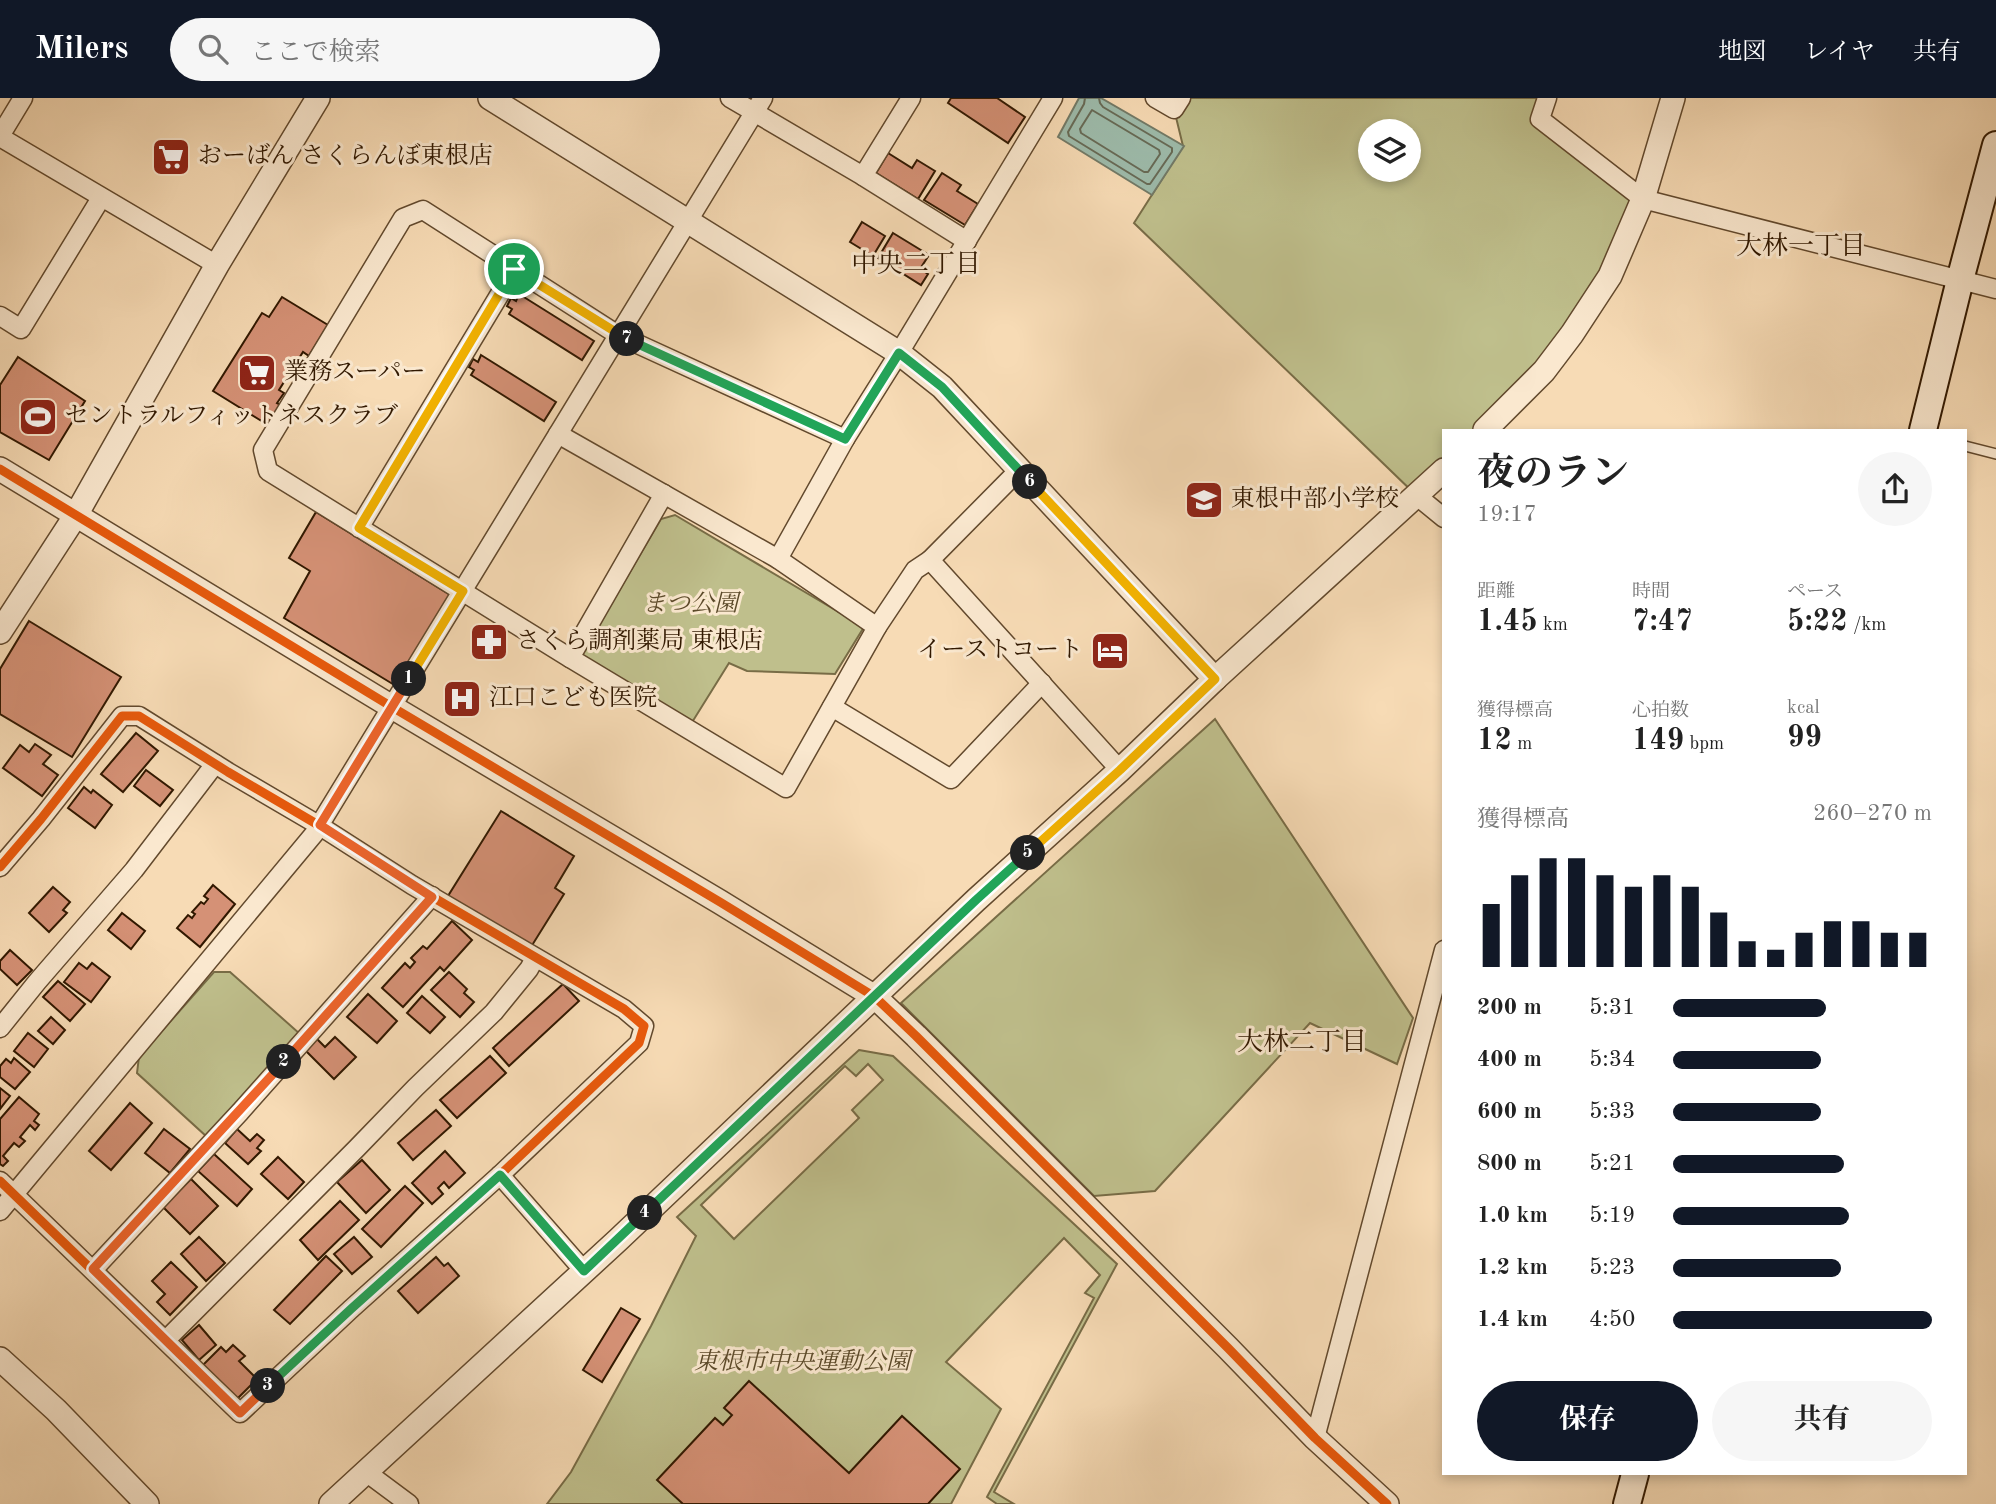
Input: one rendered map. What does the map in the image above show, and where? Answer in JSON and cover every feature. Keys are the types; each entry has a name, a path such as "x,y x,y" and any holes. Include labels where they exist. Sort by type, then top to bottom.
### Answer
{"main road":[{"path":"1923,429 1996,145"},
{"path":"1627,1504 1635,1475"}],"street":[{"path":"23,98 0,136 218,265"},
{"path":"0,632 76,515 218,265 318,98"},
{"path":"490,98 899,353 942,387 1215,679"},
{"path":"730,98 758,105 863,176 967,241"},
{"path":"863,176 911,98"},
{"path":"778,559 845,439 1053,98"},
{"path":"1155,98 1174,109 1181,98"},
{"path":"1547,98 1539,120 1643,199 1996,289"},
{"path":"1486,429 1544,371 1572,334 1609,276 1643,199 1673,98"},
{"path":"0,1211 7,1186 258,903 320,825 758,105"},
{"path":"0,316 21,329 101,198"},
{"path":"845,439 618,335 423,210 403,218 263,450 268,471 786,788 877,627 915,570 930,560 1019,470"},
{"path":"359,528 514,269"},
{"path":"558,434 778,559 877,627"},
{"path":"0,469 875,997 1315,1438 1387,1504"},
{"path":"331,1504 584,1271 976,900 1442,472"},
{"path":"570,658 664,494"},
{"path":"1417,496 1442,516"},
{"path":"930,560 1120,770"},
{"path":"832,708 951,779 1042,683"},
{"path":"0,867 122,716 139,716 320,825 432,897 624,1009 644,1026 639,1043 500,1175 240,1413 7,1186"},
{"path":"0,1028 134,870 215,764"},
{"path":"93,1269 240,1112 432,897"},
{"path":"166,1340 415,1088 494,1012 535,958"},
{"path":"1315,1438 1442,958"},
{"path":"500,1175 584,1271"},
{"path":"0,1359 56,1410 147,1504"},
{"path":"366,1472 409,1504"}],"lane":[{"path":"1967,447 1996,454"}],"green space":[{"path":"1181,98 1547,98 1540,120 1643,199 1610,276 1486,429 1442,429 1442,472 1417,496 1134,223 1183,146 1174,109"},
{"name":"まつ公園","path":"675,515 864,627 835,674 747,671 729,663 691,724 580,657 661,519"},
{"path":"1215,719 1413,1018 1397,1064 1310,1023 1155,1191 1094,1196 901,1003"},
{"path":"214,972 230,972 300,1034 206,1136 137,1073 139,1057"},
{"name":"東根市中央運動公園","path":"859,1050 893,1056 1117,1264 994,1492 1014,1504 997,1504 987,1497 1094,1298 1085,1293 1100,1275 1064,1238 946,1362 1001,1409 951,1504 547,1504 571,1472 651,1326 696,1236 677,1217","holes":["868,1064 883,1080 852,1110 859,1118 734,1239 701,1205 845,1066 856,1076"]}],"water":[{"path":"1079,98 1101,98 1184,146 1152,195 1058,137"}],"building":[{"path":"951,98 997,98 1025,117 1008,143 948,103"},
{"path":"888,153 912,168 917,160 935,171 918,199 876,173"},
{"path":"942,173 961,185 957,191 978,204 965,225 924,200"},
{"path":"862,222 885,236 873,256 850,242"},
{"path":"893,233 929,255 920,269 928,274 921,285 878,258"},
{"path":"519,294 594,341 582,360 509,314 512,309 507,306 511,298 516,301"},
{"name":"業務スーパー","path":"282,297 328,325 309,356 303,352 279,390 284,393 277,403 281,405 268,425 213,391 262,313 269,317"},
{"path":"481,355 556,402 544,421 471,375 474,370 469,367 473,359 478,362"},
{"name":"セントラルフィットネスクラブ","path":"18,357 85,401 49,460 0,432 0,385"},
{"path":"316,512 452,596 396,686 284,618 310,571 289,558"},
{"path":"29,621 121,677 72,757 0,714 0,669"},
{"path":"136,733 158,751 123,792 101,774"},
{"path":"35,744 51,755 43,764 58,775 42,796 3,768 20,745 29,752"},
{"path":"146,770 173,790 160,806 134,786"},
{"path":"84,787 91,793 93,790 112,805 95,828 68,808"},
{"path":"501,811 574,856 555,888 564,894 531,947 448,896"},
{"path":"213,885 235,904 200,947 177,928 188,915 192,918 195,914 192,912 201,902 204,904 208,899 204,896"},
{"path":"53,887 70,902 63,910 67,913 49,932 29,913"},
{"path":"122,913 145,931 131,949 108,930"},
{"path":"452,921 472,940 444,971 440,967 403,1007 382,988 405,963 410,968 415,962 411,958 423,946 427,949"},
{"path":"10,950 32,970 17,985 0,969 0,961"},
{"path":"79,963 87,969 92,963 110,977 91,1002 64,982"},
{"path":"449,972 467,989 464,993 474,1002 460,1017 431,990"},
{"path":"58,981 85,1004 70,1021 43,997"},
{"path":"563,984 579,1001 509,1066 493,1048"},
{"path":"368,994 397,1021 377,1043 347,1017"},
{"path":"422,996 445,1017 430,1033 407,1013"},
{"path":"51,1017 65,1030 53,1044 38,1031"},
{"path":"28,1033 48,1049 34,1067 14,1051"},
{"path":"335,1037 356,1057 334,1079 304,1049 316,1038 325,1047"},
{"path":"490,1056 506,1073 457,1118 440,1100"},
{"path":"14,1058 30,1072 15,1089 0,1077 0,1066 6,1059 11,1063"},
{"path":"0,1088 10,1096 0,1109"},
{"path":"19,1097 39,1114 34,1121 39,1125 35,1130 30,1125 20,1137 25,1141 19,1147 14,1143 3,1156 8,1161 3,1166 0,1164 0,1119"},
{"path":"130,1103 152,1123 111,1170 89,1151"},
{"path":"436,1110 451,1126 413,1160 398,1143"},
{"path":"164,1129 190,1149 170,1173 145,1153"},
{"path":"237,1129 250,1141 257,1134 264,1140 257,1148 261,1151 248,1164 225,1143"},
{"path":"445,1151 465,1173 449,1188 444,1182 438,1188 443,1194 432,1204 412,1183"},
{"path":"214,1154 252,1189 237,1206 198,1171"},
{"path":"278,1157 304,1182 288,1199 261,1174"},
{"path":"362,1160 390,1190 366,1213 337,1182"},
{"path":"191,1179 218,1206 190,1234 163,1207"},
{"path":"405,1186 423,1203 381,1247 362,1229"},
{"path":"340,1201 359,1220 318,1260 300,1240"},
{"path":"199,1237 225,1263 206,1281 181,1254"},
{"path":"354,1237 372,1257 352,1274 334,1254"},
{"path":"326,1256 342,1271 290,1324 274,1310"},
{"path":"436,1257 444,1266 448,1263 459,1276 418,1313 398,1291"},
{"path":"171,1262 197,1287 170,1315 157,1302 165,1294 152,1281"},
{"path":"621,1308 640,1319 602,1382 583,1370"},
{"path":"199,1325 216,1345 199,1360 182,1340"},
{"path":"233,1345 245,1356 239,1361 257,1379 237,1399 203,1365 221,1347 226,1352"},
{"path":"749,1381 849,1473 902,1416 960,1469 928,1504 683,1504 657,1480 715,1418 723,1425 732,1415 724,1408"}],"cycle path":[{"path":"0,469 875,997 1315,1438 1387,1504"},
{"path":"0,867 122,716 139,716 412,885 624,1009 644,1026 639,1043 500,1175 240,1413 0,1181"}],"place":[{"name":"おーばん さくらんぼ東根店","path":"171,157"},
{"name":"業務スーパー","path":"257,373"},
{"name":"セントラルフィットネスクラブ","path":"38,417"},
{"name":"東根中部小学校","path":"1204,500"},
{"name":"さくら調剤薬局 東根店","path":"489,642"},
{"name":"イーストコート","path":"1110,651"},
{"name":"江口こども医院","path":"462,699"}],"district":[{"name":"大林一丁目","path":"1801,247"},
{"name":"中央二丁目","path":"916,265"},
{"name":"大林二丁目","path":"1302,1043"}],"route":[{"path":"514,269 618,335 845,439 899,353 942,387 1215,679 1120,770 976,900 584,1271 500,1175 240,1413 93,1269 240,1112 432,897 320,825 463,591 359,528 514,269"}]}
